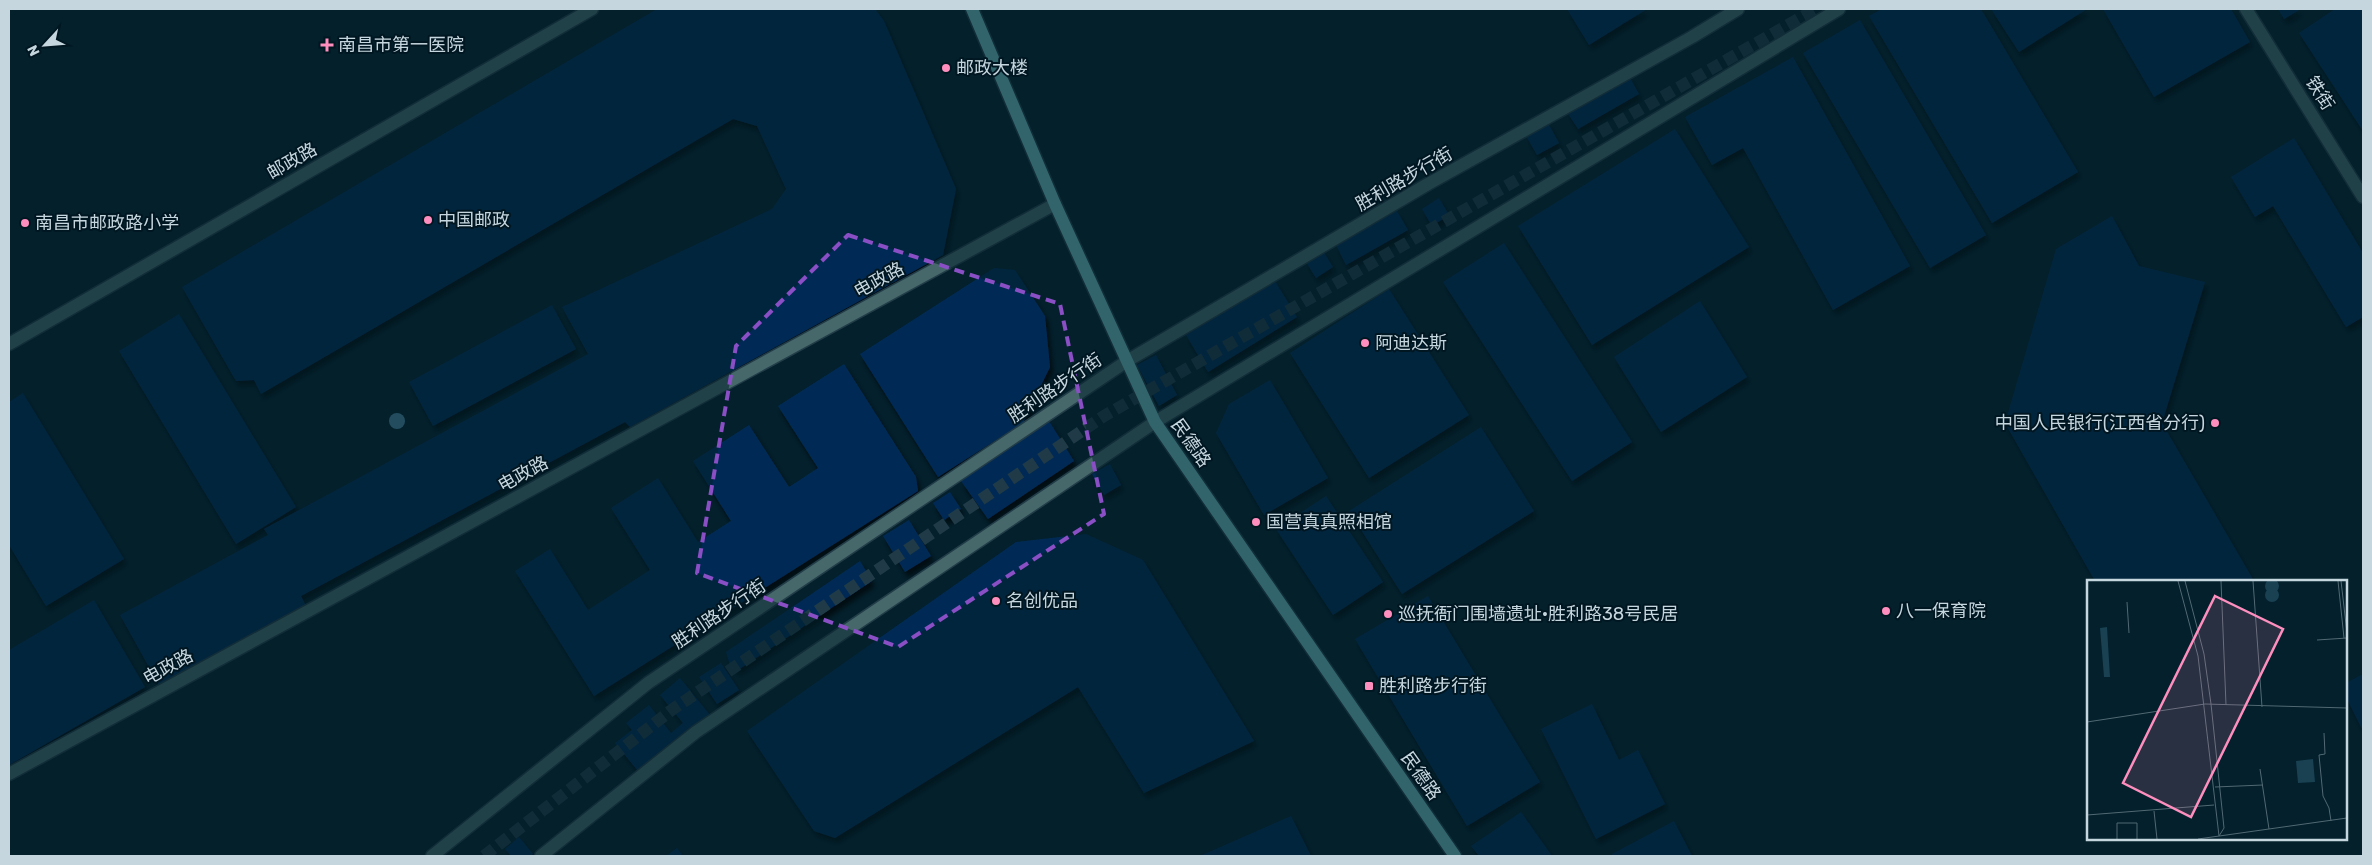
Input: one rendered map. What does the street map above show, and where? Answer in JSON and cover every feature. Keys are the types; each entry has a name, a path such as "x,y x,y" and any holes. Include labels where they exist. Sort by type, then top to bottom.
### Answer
{"main road":[{"name":"民德路","path":"972,9 1055,204 1156,422 1455,856"}],"street":[{"name":"邮政路","path":"9,344 592,9"},
{"name":"胜利路步行街","path":"432,856 648,683 1127,361 1428,184 1692,37 1738,9"},
{"path":"541,856 696,732 1156,422 1839,9"},
{"name":"铁街","path":"2246,9 2363,197"},
{"name":"电政路","path":"9,774 1055,204"}],"highlighted area":[{"path":"848,235 1060,304 1104,514 898,647 697,573 736,346"}],"building":[{"name":"中国邮政","path":"657,9 875,9 884,21 956,189 943,255 630,427 625,422 301,596 306,606 159,685 120,615 268,535 264,529 588,354 562,307 772,209 786,189 757,126 733,119 261,394 254,380 236,381 182,287"},
{"path":"1567,9 1647,9 1589,45"},
{"path":"1882,9 1981,9 2078,172 1992,223 1869,16"},
{"path":"1991,9 2087,9 2019,52"},
{"path":"2103,9 2231,9 2250,42 2154,97"},
{"path":"2278,9 2301,9 2284,19"},
{"path":"2335,9 2363,9 2363,131 2299,33"},
{"path":"1860,20 1986,235 1930,268 1803,53"},
{"path":"1793,57 1910,266 1833,310 1743,148 1712,165 1685,117"},
{"path":"1629,76 1639,94 1578,129 1567,112"},
{"path":"1548,123 1559,143 1537,155 1526,136"},
{"path":"1675,129 1749,247 1592,345 1518,226"},
{"path":"2294,138 2363,253 2363,317 2346,327 2273,206 2255,217 2231,177"},
{"path":"1439,198 1449,215 1432,226 1422,209"},
{"path":"1397,211 1408,230 1346,265 1336,245"},
{"path":"2112,216 2139,266 2205,282 2162,423 2253,580 2094,580 2005,423 2056,249"},
{"path":"1504,243 1632,442 1572,481 1443,282"},
{"path":"1323,251 1333,267 1316,278 1306,262"},
{"path":"994,268 1015,270 1045,316 1050,367 1023,423 938,477 860,354"},
{"path":"1275,281 1297,317 1208,372 1186,335"},
{"path":"1389,289 1469,415 1369,478 1290,353"},
{"path":"1700,301 1747,377 1661,432 1614,357"},
{"path":"552,305 576,349 433,426 409,382"},
{"path":"179,314 296,507 236,544 119,351"},
{"path":"1156,355 1177,395 1159,406 1137,365"},
{"path":"844,364 916,477 918,491 594,696 515,571 550,549 588,610 650,570 611,508 658,478 698,542 731,521 693,461 749,425 789,487 818,468 778,406"},
{"path":"1270,380 1328,478 1264,515 1216,433 1229,404"},
{"path":"23,393 124,559 46,606 9,545 9,402"},
{"path":"1049,421 1074,461 988,519 961,481"},
{"path":"1481,427 1534,511 1402,594 1349,511"},
{"path":"1110,464 1121,485 1104,495 1092,474"},
{"path":"950,492 961,509 944,520 933,503"},
{"path":"1326,496 1383,582 1333,615 1276,529"},
{"path":"909,520 931,556 905,572 883,536"},
{"path":"1086,534 1143,560 1254,741 1144,793 1078,687 835,838 814,831 747,731 1016,542"},
{"path":"860,561 872,581 738,670 730,665 726,652"},
{"path":"1428,596 1540,782 1467,826 1355,639"},
{"path":"94,600 145,687 9,765 9,650"},
{"path":"721,663 739,690 717,704 699,677"},
{"path":"2363,674 2363,731 2347,699 2347,682"},
{"path":"680,678 710,715 638,771 615,743 632,730 626,723 649,705 671,733 683,723 660,695"},
{"path":"1592,704 1619,760 1638,750 1665,804 1596,839 1541,729"},
{"path":"1521,812 1552,856 1479,856 1471,846"},
{"path":"1291,816 1311,856 1200,856"},
{"path":"1674,821 1692,856 1613,856 1612,854"},
{"path":"519,837 533,854 530,856 511,856 505,849"},
{"path":"677,848 683,856 666,856"}],"tunnel":[{"path":"484,856 673,709 1104,416 1816,9"}],"place":[{"name":"南昌市第一医院","path":"327,45"},
{"name":"邮政大楼","path":"946,68"},
{"name":"中国邮政","path":"428,220"},
{"name":"南昌市邮政路小学","path":"25,223"},
{"name":"阿迪达斯","path":"1365,343"},
{"name":"中国人民银行(江西省分行)","path":"2215,423"},
{"name":"国营真真照相馆","path":"1256,522"},
{"name":"名创优品","path":"996,601"},
{"name":"八一保育院","path":"1886,611"},
{"name":"巡抚衙门围墙遗址·胜利路38号民居","path":"1388,614"},
{"name":"胜利路步行街","path":"1369,686"}]}
